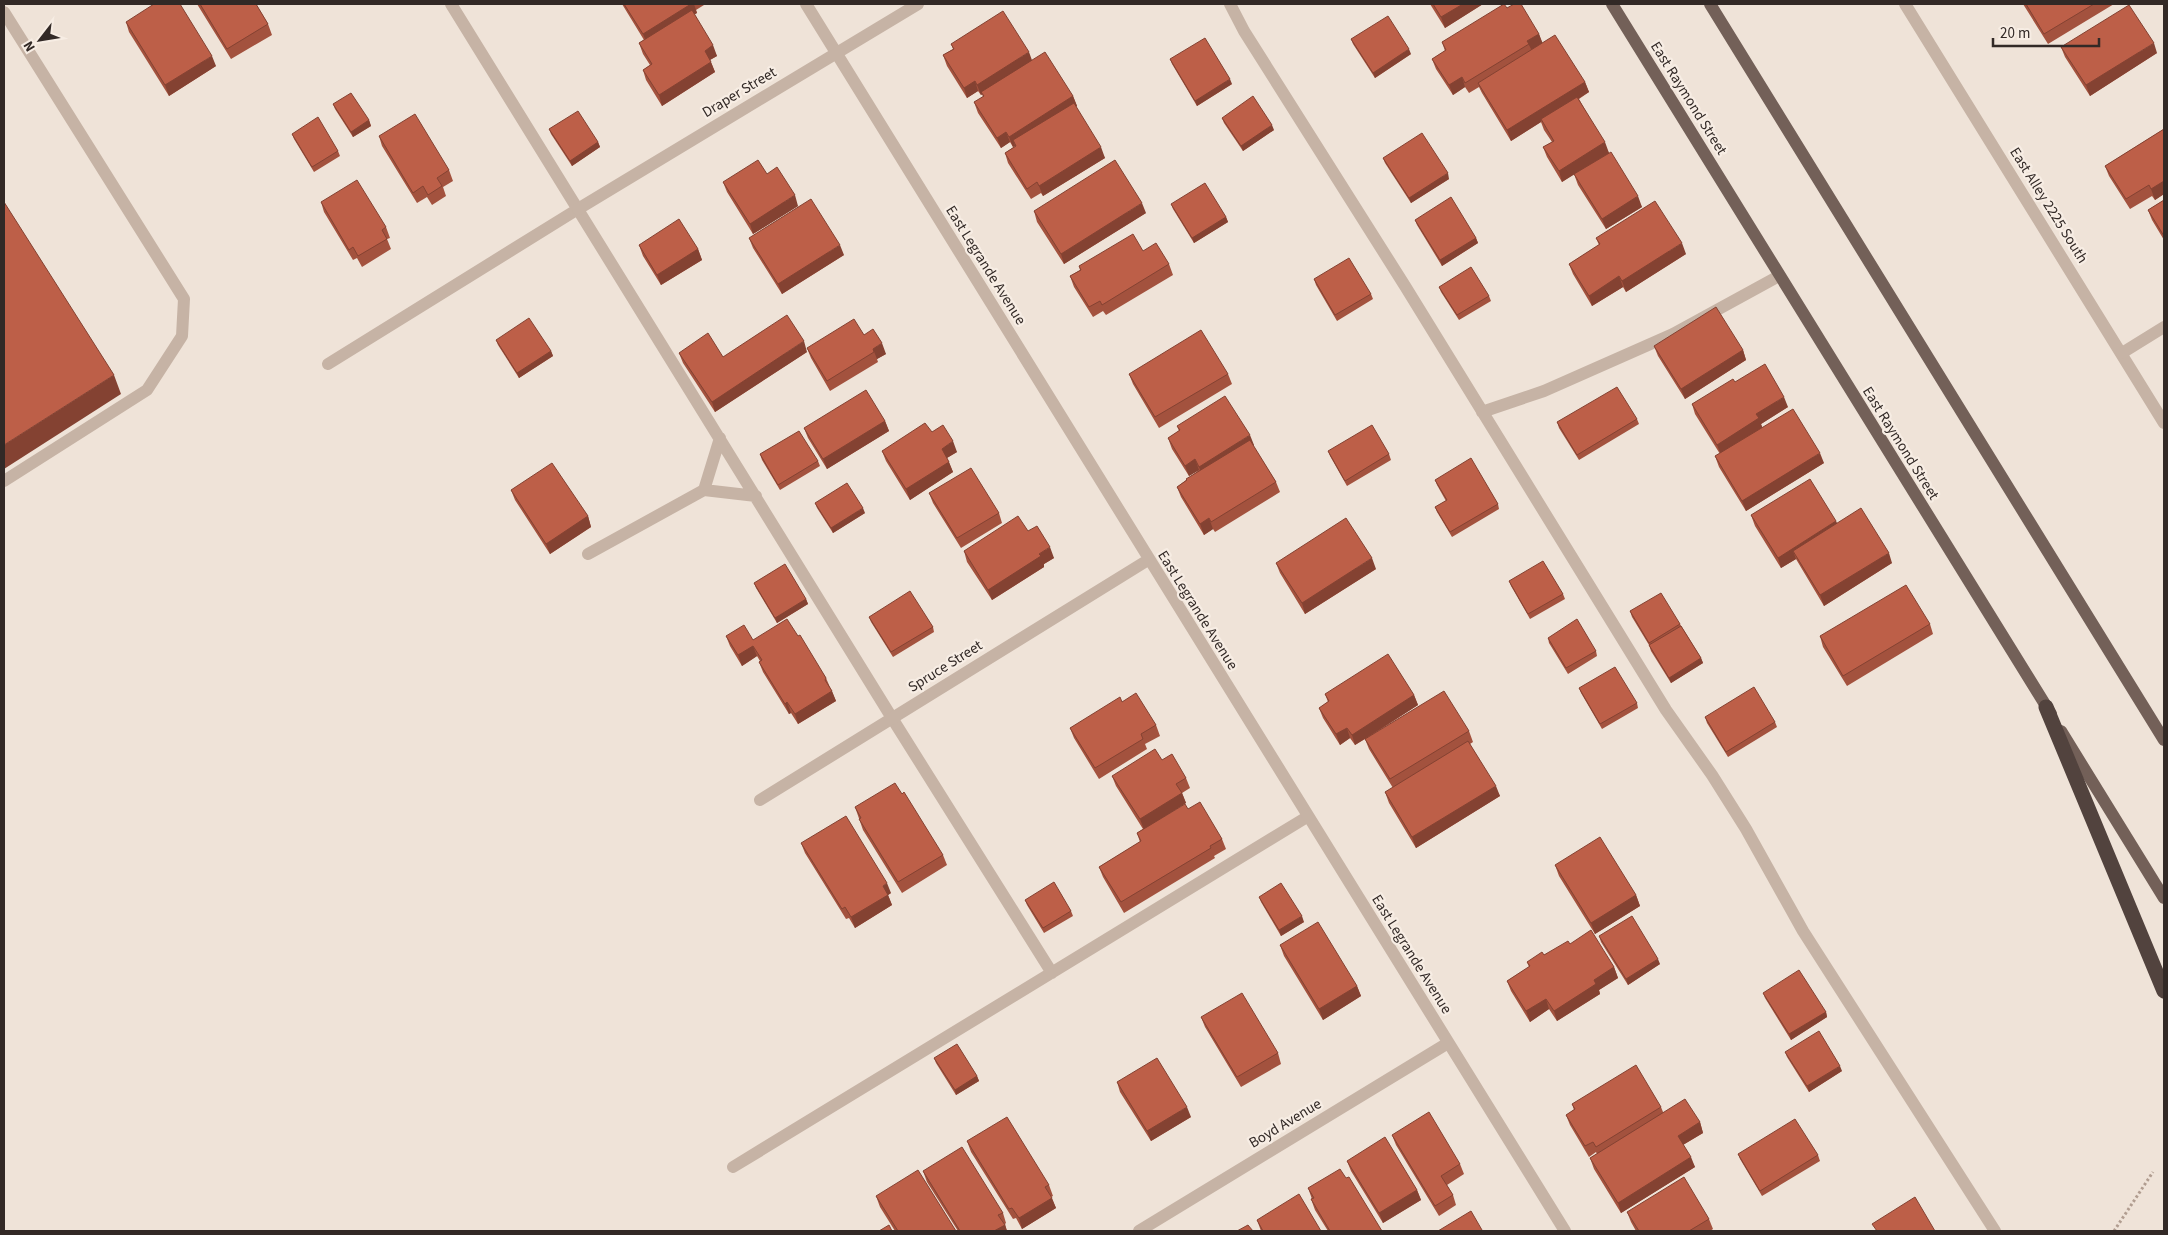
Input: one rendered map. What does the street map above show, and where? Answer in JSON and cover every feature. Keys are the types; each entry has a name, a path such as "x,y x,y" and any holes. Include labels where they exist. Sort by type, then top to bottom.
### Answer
{"highway":[{"path":"2046,707 2164,991"}],"main road":[{"name":"East Raymond Street","path":"1612,4 2164,898"},
{"path":"1710,4 2164,740"}],"street":[{"path":"451,4 892,718 1052,972"},
{"name":"East Legrande Avenue","path":"806,4 1564,1231"},
{"name":"Draper Street","path":"328,364 578,209 918,4"},
{"path":"1230,4 1244,32 1666,710 1712,775 1741,821 1802,931 1995,1231"},
{"name":"East Alley 2225 South","path":"1905,4 2164,423"},
{"path":"4,12 184,299 182,336 147,390 4,481"},
{"path":"1482,412 1544,391 1673,334 1779,276"},
{"path":"2122,353 2164,327"},
{"path":"704,490 720,438"},
{"path":"588,554 704,490 756,496"},
{"name":"Spruce Street","path":"760,800 1148,560"},
{"path":"733,1167 1307,817"},
{"name":"Boyd Avenue","path":"1139,1231 1448,1043"}],"path":[{"path":"2114,1231 2153,1172"}],"building":[{"path":"154,4 180,4 212,56 165,85 126,22"},
{"path":"200,4 256,4 268,24 227,49"},
{"path":"624,4 691,4 643,34"},
{"path":"1433,4 1463,4 1441,17"},
{"path":"1504,4 1507,8 1514,4 1521,4 1539,34 1527,41 1529,44 1465,83 1462,77 1449,85 1432,59 1446,50 1442,42"},
{"path":"2026,4 2094,4 2044,34"},
{"path":"2129,5 2154,43 2086,85 2061,47"},
{"path":"692,10 713,45 705,51 711,62 659,95 643,70 652,64 639,43"},
{"path":"1003,11 1029,52 977,85 975,81 964,88 943,55 954,49 951,44"},
{"path":"1388,16 1409,49 1373,73 1351,39"},
{"path":"1555,35 1585,82 1507,130 1478,83"},
{"path":"1205,38 1230,79 1195,101 1170,59"},
{"path":"1045,52 1073,96 1009,137 1006,132 997,138 974,102 984,96 981,92"},
{"path":"351,93 369,120 351,132 333,104"},
{"path":"1253,96 1272,125 1241,146 1222,118"},
{"path":"1577,97 1605,142 1559,171 1543,147 1554,141 1541,119"},
{"path":"1074,103 1101,147 1039,186 1037,182 1027,189 1005,153 1016,146 1013,140"},
{"path":"578,111 598,142 570,161 549,129"},
{"path":"415,114 449,170 437,178 442,186 428,195 423,186 413,193 379,136"},
{"path":"318,117 338,151 312,167 292,134"},
{"path":"2164,129 2164,181 2151,189 2149,185 2126,199 2105,166"},
{"path":"1422,133 1448,173 1409,198 1383,158"},
{"path":"1611,152 1638,196 1602,219 1574,174"},
{"path":"758,160 767,174 777,167 795,195 750,224 723,182"},
{"path":"1115,160 1142,203 1061,254 1034,211"},
{"path":"357,180 386,227 382,230 387,239 358,256 353,247 349,250 321,202"},
{"path":"1205,183 1226,217 1192,238 1171,204"},
{"path":"1451,197 1476,238 1440,260 1415,220"},
{"path":"811,199 840,245 778,284 749,238"},
{"path":"2164,200 2164,236 2148,210"},
{"path":"1655,201 1682,243 1622,281 1619,276 1589,296 1569,264 1600,244 1596,238"},
{"path":"4,202 114,375 4,445"},
{"path":"679,219 698,249 657,275 639,245"},
{"path":"1133,234 1143,251 1156,243 1169,264 1102,305 1100,301 1089,307 1070,276 1081,270 1079,266"},
{"path":"1349,258 1371,294 1335,315 1314,279"},
{"path":"1471,267 1489,296 1457,315 1439,287"},
{"path":"1716,307 1743,350 1681,389 1654,346"},
{"path":"787,315 804,341 712,402 679,353 708,333 723,357"},
{"path":"529,318 551,351 517,373 496,340"},
{"path":"854,319 864,335 873,329 882,343 873,349 874,352 827,381 807,348"},
{"path":"1201,330 1228,374 1155,417 1129,374"},
{"path":"1765,364 1784,397 1756,414 1759,418 1717,445 1692,404 1733,379 1735,382"},
{"path":"1617,387 1637,419 1577,455 1557,422"},
{"path":"866,390 885,421 823,459 804,428"},
{"path":"1225,396 1250,435 1199,467 1195,459 1185,466 1168,438 1180,430 1177,426"},
{"path":"1793,409 1820,453 1742,501 1715,456"},
{"path":"925,423 932,432 943,425 953,441 942,449 949,462 906,489 882,451"},
{"path":"1372,425 1389,454 1345,481 1328,451"},
{"path":"799,431 818,461 778,485 760,454"},
{"path":"1250,440 1276,482 1211,522 1209,518 1200,524 1177,487 1186,479"},
{"path":"1471,458 1498,504 1450,532 1435,507 1447,500 1435,480"},
{"path":"552,463 588,516 546,544 511,490"},
{"path":"971,468 999,513 957,538 929,493"},
{"path":"1810,479 1836,521 1778,558 1751,515"},
{"path":"847,483 863,508 831,528 815,503"},
{"path":"1861,508 1889,553 1820,595 1793,551"},
{"path":"1018,516 1028,531 1037,526 1050,547 1039,554 1041,556 988,590 964,551"},
{"path":"1346,518 1372,558 1302,603 1276,563"},
{"path":"1543,561 1563,594 1528,614 1509,581"},
{"path":"785,564 806,599 775,618 754,583"},
{"path":"1906,585 1930,624 1843,676 1820,636"},
{"path":"910,591 933,627 891,652 869,617"},
{"path":"1661,593 1680,624 1649,643 1630,611"},
{"path":"787,619 798,636 800,635 832,691 795,714 787,702 785,704 759,662 762,660 753,646 738,655 726,636 744,625 753,640"},
{"path":"1577,619 1596,651 1566,668 1548,638"},
{"path":"1681,626 1701,658 1669,678 1649,645"},
{"path":"1388,654 1414,695 1352,735 1347,728 1336,734 1319,708 1329,701 1325,694"},
{"path":"1615,667 1637,703 1600,724 1579,688"},
{"path":"1754,687 1775,722 1726,752 1705,717"},
{"path":"1444,691 1469,731 1390,779 1365,739"},
{"path":"1136,693 1156,725 1141,734 1143,739 1095,768 1070,728 1120,697 1122,702"},
{"path":"1468,741 1496,786 1412,837 1385,792"},
{"path":"1155,749 1162,760 1172,754 1186,778 1176,784 1182,793 1140,819 1112,776"},
{"path":"895,783 902,794 904,792 943,855 898,882 859,819 861,818 855,807"},
{"path":"1200,802 1222,839 1210,846 1211,848 1121,902 1099,867 1141,841 1137,833 1185,804 1188,809"},
{"path":"846,816 887,883 883,886 888,895 851,917 845,907 842,909 801,843"},
{"path":"1600,837 1636,895 1591,923 1555,865"},
{"path":"1054,882 1071,911 1043,928 1025,900"},
{"path":"1281,883 1302,916 1279,930 1259,897"},
{"path":"1632,916 1658,959 1626,979 1599,936"},
{"path":"1318,922 1357,986 1319,1009 1280,945"},
{"path":"1591,930 1614,967 1594,980 1596,984 1554,1011 1546,999 1526,1011 1507,981 1530,966 1527,962 1542,952 1544,955 1568,941 1570,944"},
{"path":"1799,970 1826,1012 1789,1034 1763,993"},
{"path":"1242,993 1278,1053 1237,1077 1201,1017"},
{"path":"1819,1031 1840,1066 1807,1086 1785,1052"},
{"path":"957,1044 977,1076 955,1090 934,1058"},
{"path":"1157,1058 1187,1107 1147,1131 1117,1082"},
{"path":"1636,1065 1661,1107 1596,1147 1593,1142 1585,1146 1566,1115 1575,1109 1572,1104"},
{"path":"1685,1099 1700,1122 1678,1136 1691,1157 1618,1203 1590,1158"},
{"path":"1429,1112 1460,1164 1441,1176 1453,1195 1435,1206 1392,1135"},
{"path":"1007,1117 1049,1185 1045,1187 1052,1198 1019,1218 1012,1208 1009,1209 967,1141"},
{"path":"1795,1119 1818,1155 1760,1191 1738,1154"},
{"path":"1385,1137 1417,1190 1379,1213 1347,1161"},
{"path":"962,1147 1003,1213 998,1215 1005,1225 994,1231 960,1231 923,1171"},
{"path":"1340,1169 1346,1178 1349,1177 1382,1231 1330,1231 1311,1199 1314,1198 1308,1188"},
{"path":"918,1170 956,1231 898,1231 876,1196"},
{"path":"1684,1177 1709,1219 1689,1231 1639,1231 1627,1212"},
{"path":"1299,1194 1321,1231 1263,1231 1257,1220"},
{"path":"1915,1197 1935,1231 1877,1231 1872,1224"},
{"path":"1471,1211 1481,1231 1438,1231"},
{"path":"889,1225 892,1231 879,1231"},
{"path":"1248,1225 1253,1231 1237,1231"}]}
